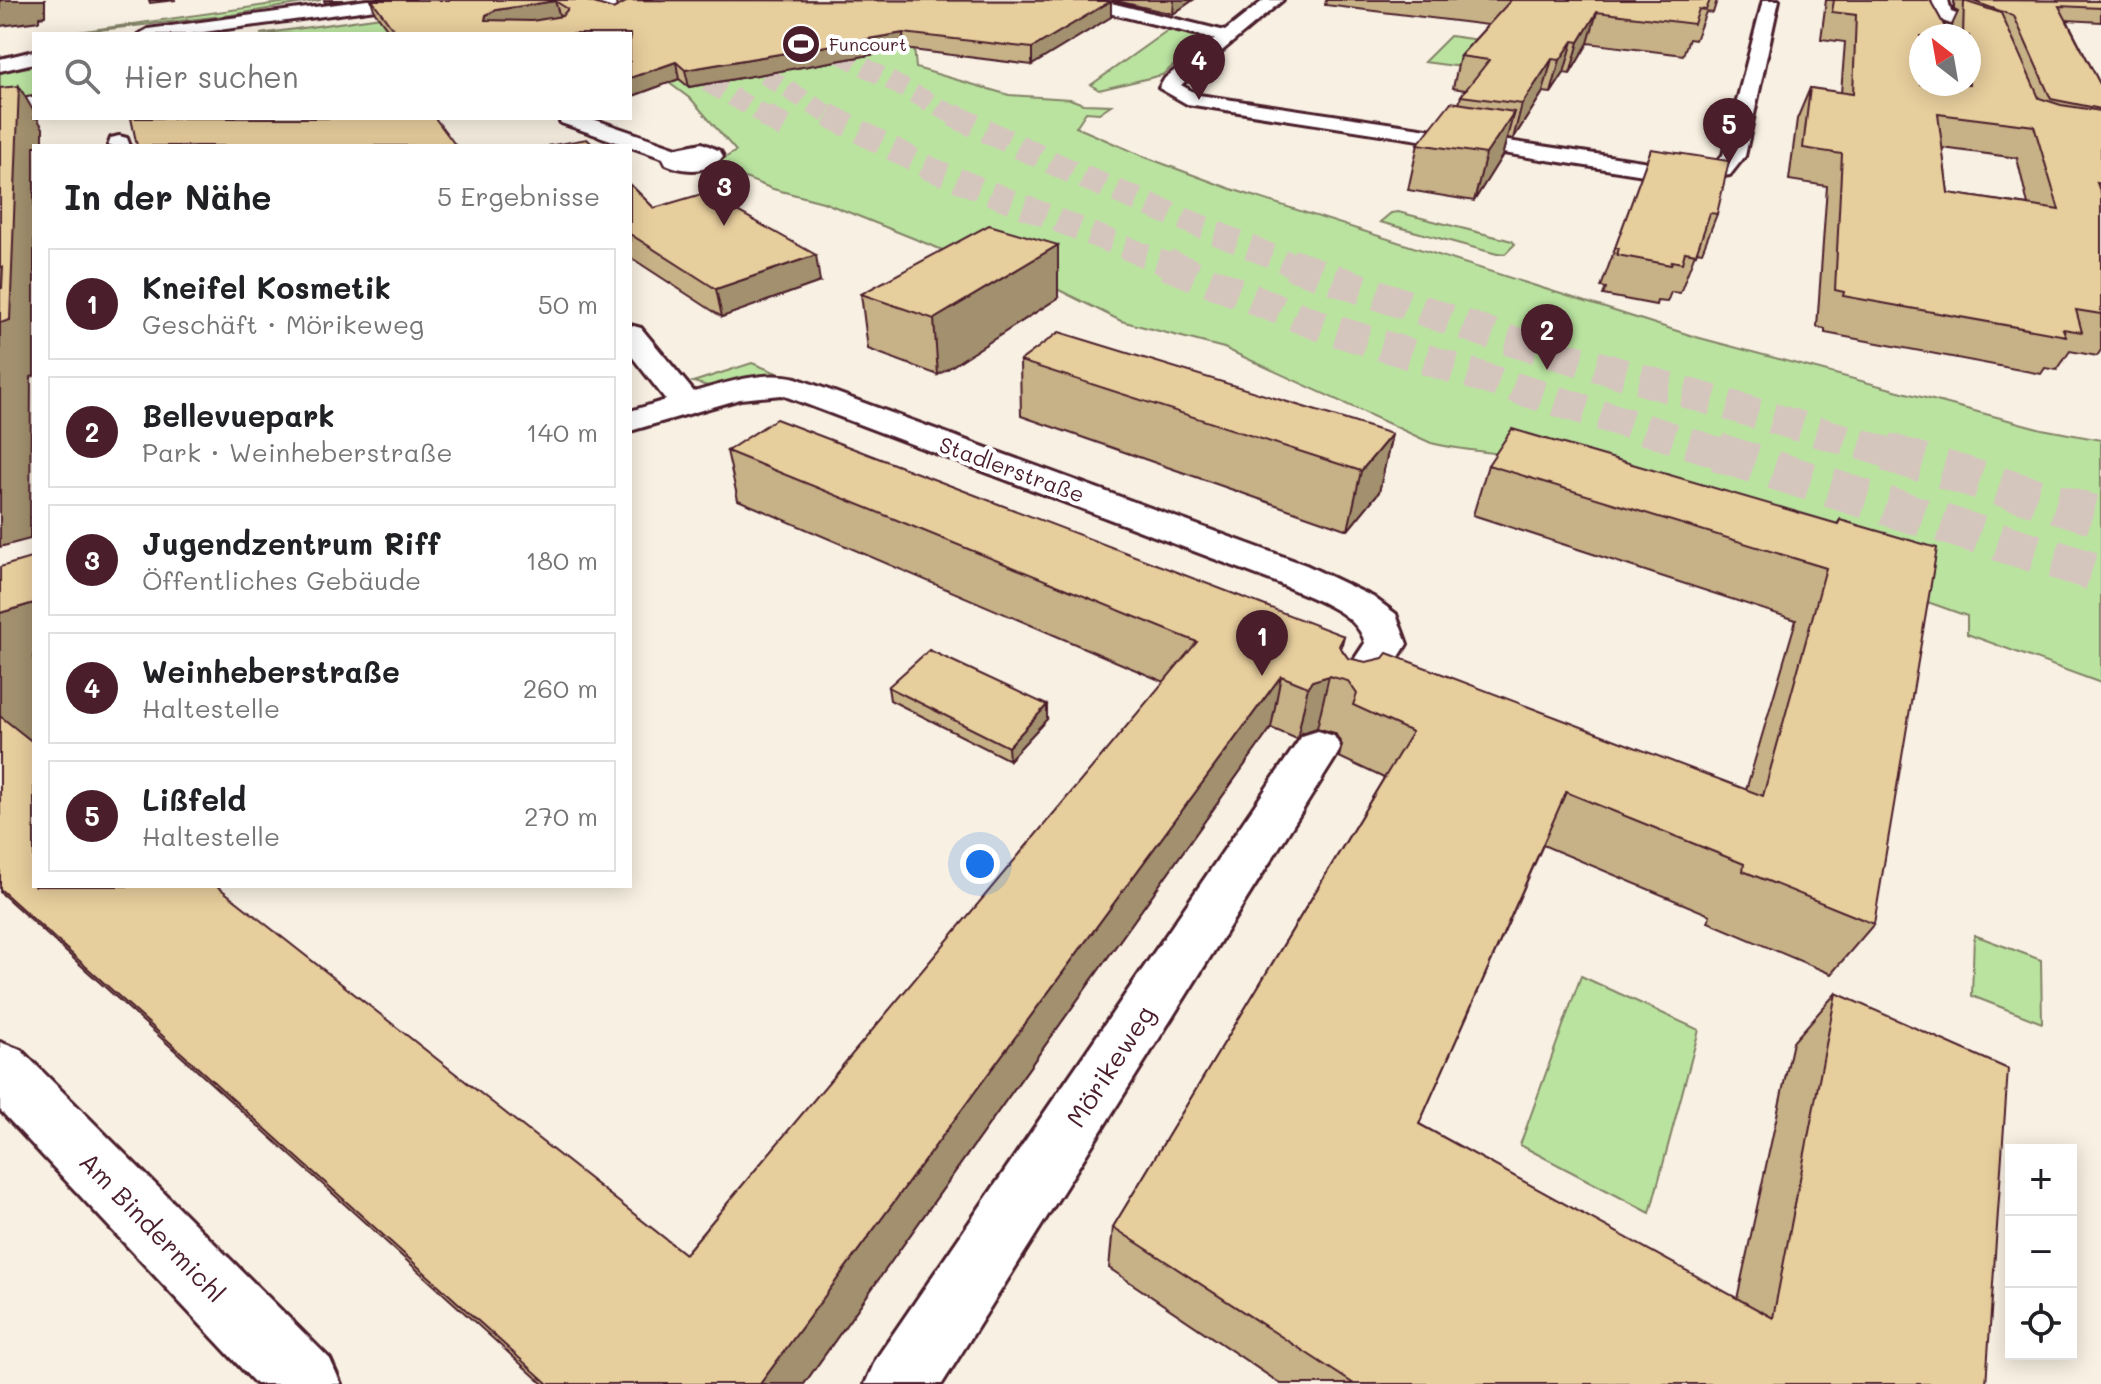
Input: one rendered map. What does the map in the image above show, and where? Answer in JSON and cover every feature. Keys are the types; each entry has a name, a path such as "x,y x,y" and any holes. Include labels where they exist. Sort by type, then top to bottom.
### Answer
{"main road":[{"path":"576,2 643,0"},
{"path":"1078,0 1229,37"},
{"path":"1275,0 1172,82 1169,88 1199,100 1653,171 1709,174 1729,164 1737,146 1771,0"},
{"path":"1940,0 1943,15 1998,35 2009,63"},
{"path":"576,2 618,17 614,9 600,1"},
{"path":"216,32 402,4"},
{"path":"165,32 402,4 427,4"},
{"path":"0,53 32,49"},
{"path":"0,63 32,57"},
{"path":"0,108 32,103"},
{"path":"575,120 676,155"},
{"path":"632,336 687,405"},
{"name":"Stadlerstraße","path":"632,420 737,390 785,385 1292,574 1359,606 1381,624 1386,644 1352,696"},
{"name":"Mörikeweg","path":"901,1384 1318,748"},
{"name":"Am Bindermichl","path":"0,1069 305,1384"}],"green space":[{"path":"301,0 321,0 231,15 78,32"},
{"path":"467,5 468,32 274,32"},
{"path":"1172,27 1205,37 1205,40 1162,75 1099,90 1091,85"},
{"path":"632,34 914,47 916,68 1009,95 1111,105 1099,113 1086,112 1076,127 1231,189 1696,337 2042,429 2101,440 2101,683 1967,634 1967,616 1522,458 1431,443 1224,348 1121,321 1053,287 945,251 823,202 773,189 717,167 715,164 736,151 692,100 632,55"},
{"path":"1450,36 1486,41 1462,67 1424,62"},
{"path":"32,66 32,95 0,99 0,72"},
{"path":"1398,212 1515,244 1505,254 1497,254 1380,222 1391,213"},
{"path":"752,363 782,375 708,386 693,382"},
{"path":"1974,935 2041,960 2042,1023 1972,996"},
{"path":"1581,976 1699,1030 1650,1213 1520,1145"}],"building":[{"path":"372,0 584,0 613,9 625,0 1111,1 1032,48 903,33 685,70 676,62 632,77 632,32 396,32","holes":["555,1 568,9 562,16 532,21 485,20 486,15 496,10"]},
{"path":"1511,0 1710,0 1706,10 1699,9 1694,24 1597,12 1579,42 1573,41 1560,60 1552,59 1522,104 1461,96 1489,60 1460,56"},
{"path":"1834,0 1930,0 1943,24 1909,24 1909,96 1981,96 1981,24 1963,24 1964,1 2001,13 2039,98 2101,111 2101,184 2097,183 2101,194 2101,314 2076,310 2082,332 2063,329 2066,336 1843,296 1844,292 1835,290 1842,154 1803,148 1810,88 1853,94 1856,15 1832,12","holes":["1938,114 2034,126 2059,210 1948,193"]},
{"path":"1970,0 2101,1 2101,8 2059,6 2101,86 2101,109 2051,99 2014,16"},
{"path":"19,86 10,320 0,323 3,267 0,267 0,88"},
{"path":"1451,102 1514,112 1486,154 1418,144"},
{"path":"131,120 436,120 454,144 137,144"},
{"path":"587,139 592,144 559,144"},
{"path":"1651,149 1729,161 1717,214 1710,213 1696,254 1685,252 1682,263 1672,261 1671,265 1617,255 1619,248 1615,248"},
{"path":"632,186 654,208 705,193 816,255 716,289 632,235"},
{"path":"989,225 1058,245 934,319 861,294"},
{"path":"1059,332 1392,434 1361,471 1020,361"},
{"path":"776,419 1344,636 1339,646 1348,658 1366,662 1383,658 1387,653 1763,796 1826,568 1488,465 1512,429 1838,524 1840,520 1937,548 1874,924 1743,871 1744,864 1566,792 1419,1124 1773,1318 1836,993 2008,1069 1986,1384 1354,1384 1113,1227 1412,732 1353,705 1357,694 1348,681 1329,676 1312,681 1308,687 1281,676 760,1384 548,1384 0,889 0,716 32,741 32,888 220,888 685,1254 1197,642 727,451"},
{"path":"32,558 32,604 0,613 0,567"},
{"path":"929,650 1047,705 1008,747 888,687"}],"tunnel":[{"path":"645,0 832,117"},
{"path":"741,0 956,116"},
{"path":"662,49 708,83 768,117"},
{"path":"764,115 793,132"},
{"path":"828,115 931,169 1171,266"},
{"path":"956,116 1076,174 1291,264"},
{"path":"1166,264 1318,325 1723,454"},
{"path":"1291,264 1502,338 1893,454"},
{"path":"1717,452 2101,574"},
{"path":"1886,452 2101,517"}],"place":[{"name":"Funcourt","path":"801,44"},
{"name":"Weinheberstraße","path":"1199,100"},
{"name":"Lißfeld","path":"1729,164"},
{"name":"Jugendzentrum Riff","path":"724,226"},
{"name":"Bellevuepark","path":"1547,370"},
{"name":"Kneifel Kosmetik","path":"1262,676"}]}
